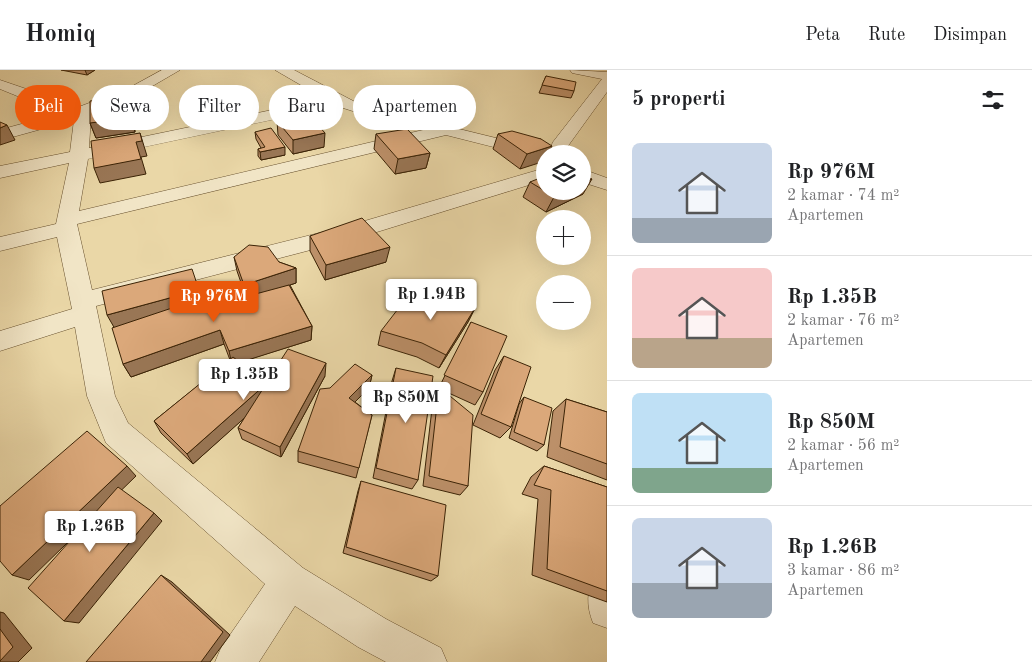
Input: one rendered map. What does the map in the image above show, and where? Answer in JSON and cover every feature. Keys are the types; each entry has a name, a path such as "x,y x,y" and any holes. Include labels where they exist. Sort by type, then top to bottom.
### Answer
{"street":[{"path":"172,70 132,92 83,112 79,156 66,224 101,396 117,434 290,581 372,633 427,662"},
{"path":"282,70 312,85"},
{"path":"577,70 607,76"},
{"path":"562,145 607,82"},
{"path":"0,84 15,90"},
{"path":"0,172 269,116"},
{"path":"9,133 19,130"},
{"path":"0,244 66,224 446,130 536,153"},
{"path":"0,341 84,308 356,231 536,177"},
{"path":"591,178 607,184"},
{"path":"235,662 290,581"},
{"path":"607,587 607,609"}],"building":[{"path":"546,76 576,82 574,91 542,85"},
{"path":"90,101 91,101 90,123"},
{"path":"0,122 7,125 0,128"},
{"path":"269,128 272,130 285,147 260,152 258,149 265,147 255,132"},
{"path":"285,130 322,130 325,133 293,140"},
{"path":"408,130 430,153 398,159 376,134"},
{"path":"512,131 541,139 550,145 536,145 536,151 527,154 498,134"},
{"path":"140,133 142,141 136,142 141,159 94,168 91,141"},
{"path":"536,180 536,186 530,182"},
{"path":"362,218 390,247 326,265 310,236"},
{"path":"249,245 268,247 279,262 296,268 244,285 234,257"},
{"path":"192,269 199,290 107,315 102,291"},
{"path":"289,285 312,326 229,351 220,330 123,364 112,328 205,297 214,312 211,306"},
{"path":"434,289 475,308 446,355 422,343 381,331 408,296 424,303"},
{"path":"471,322 507,336 483,392 444,375"},
{"path":"288,349 326,363 280,447 238,428 266,384 187,454 154,421 233,357 266,383"},
{"path":"504,356 531,367 511,427 481,414"},
{"path":"355,364 372,375 349,398 372,415 359,468 298,451 320,389 330,388"},
{"path":"396,368 433,376 418,480 376,468"},
{"path":"439,387 473,415 468,486 429,476"},
{"path":"524,397 552,408 544,445 514,432"},
{"path":"566,399 607,412 607,464 560,447"},
{"path":"87,431 127,466 12,575 0,561 0,506"},
{"path":"544,466 607,487 607,591 547,569 551,490 534,485"},
{"path":"361,481 446,505 438,576 346,547"},
{"path":"118,487 154,513 64,621 28,588"},
{"path":"161,575 223,632 201,662 86,662"},
{"path":"0,629 13,647 0,661"}]}
